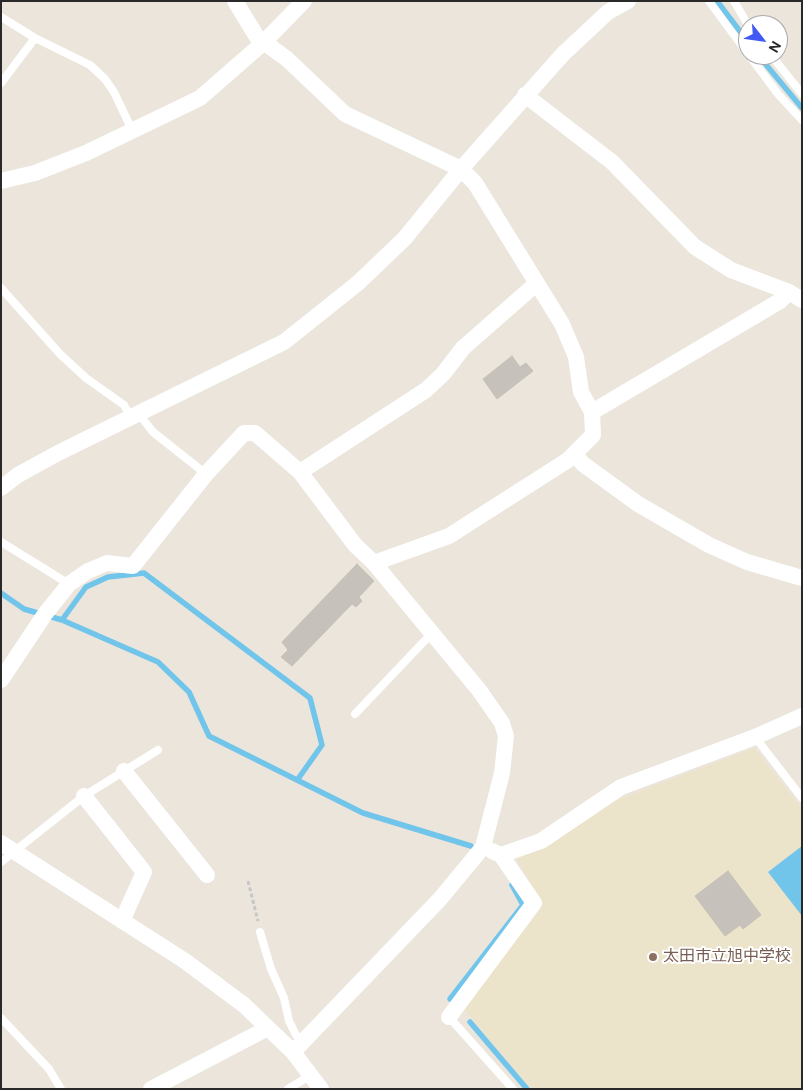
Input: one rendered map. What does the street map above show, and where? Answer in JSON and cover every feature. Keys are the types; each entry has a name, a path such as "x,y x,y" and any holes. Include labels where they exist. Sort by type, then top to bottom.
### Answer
{"street":[{"path":"235,1 263,43 287,59 345,114 461,170 475,183 537,283 572,344 581,392 592,412 593,435 575,455 449,536 374,562"},
{"path":"1,181 35,173 77,156 200,98 263,43 304,1"},
{"path":"1,488 18,475 58,453 284,342 358,283 405,238 525,95 563,54 608,12 628,1"},
{"path":"525,95 612,162 694,247 731,270 795,296"},
{"path":"300,472 426,390 443,374 463,348 537,283"},
{"path":"592,412 772,306 795,296"},
{"path":"1,680 69,584 88,571 107,563 133,566 206,474 244,433 254,433 300,472 354,544 374,562 432,632 479,690 502,723 506,736 502,773 483,847 440,899 298,1046"},
{"path":"575,455 583,464 638,504 709,546 746,562 802,578"},
{"path":"501,855 541,841 621,786 754,737 802,716"},
{"path":"124,771 208,875"},
{"path":"84,796 144,872 122,921"},
{"path":"1,843 185,961 244,1005 268,1028 298,1046 311,1075 321,1089"},
{"path":"449,1017 534,904 501,855 483,847"},
{"path":"151,1089 268,1028"}],"lane":[{"path":"708,1 738,41"},
{"path":"734,1 742,15"},
{"path":"1,17 35,38 90,65 105,78 114,92 132,130"},
{"path":"1,83 35,38"},
{"path":"756,65 778,94 802,120"},
{"path":"779,65 802,94"},
{"path":"1,288 60,354 86,378 124,405 153,432 206,474"},
{"path":"1,542 69,584"},
{"path":"355,714 432,632"},
{"path":"754,737 802,798"},
{"path":"1,862 16,852 84,796 158,750"},
{"path":"260,932 271,969 284,998 298,1046"},
{"path":"449,1017 513,1089"},
{"path":"1,1018 49,1069 61,1089"},
{"path":"288,1089 311,1075"}],"path":[{"path":"248,880 260,932"}],"shaded area":[{"name":"太田市立旭中学校","path":"754,748 802,809 802,1089 531,1089 464,1009 543,905 516,858 601,806"}],"water":[{"path":"802,846 802,916 768,872"}],"building":[{"path":"512,356 520,367 526,363 533,371 497,399 483,379"},
{"path":"357,564 374,581 359,597 362,601 356,607 352,604 292,666 281,657 288,650 282,642"},
{"path":"728,871 761,915 743,929 740,925 725,936 695,896"}],"waterway":[{"path":"717,1 738,29"},
{"path":"766,65 802,108"},
{"path":"62,620 86,587 108,577 144,573 310,698 322,745 298,779"},
{"path":"1,593 24,609 62,620 158,662 189,692 209,736 363,813 471,846"},
{"path":"450,999 523,905 512,885"},
{"path":"470,1022 527,1089"}],"place":[{"name":"太田市立旭中学校","path":"653,957"}]}
